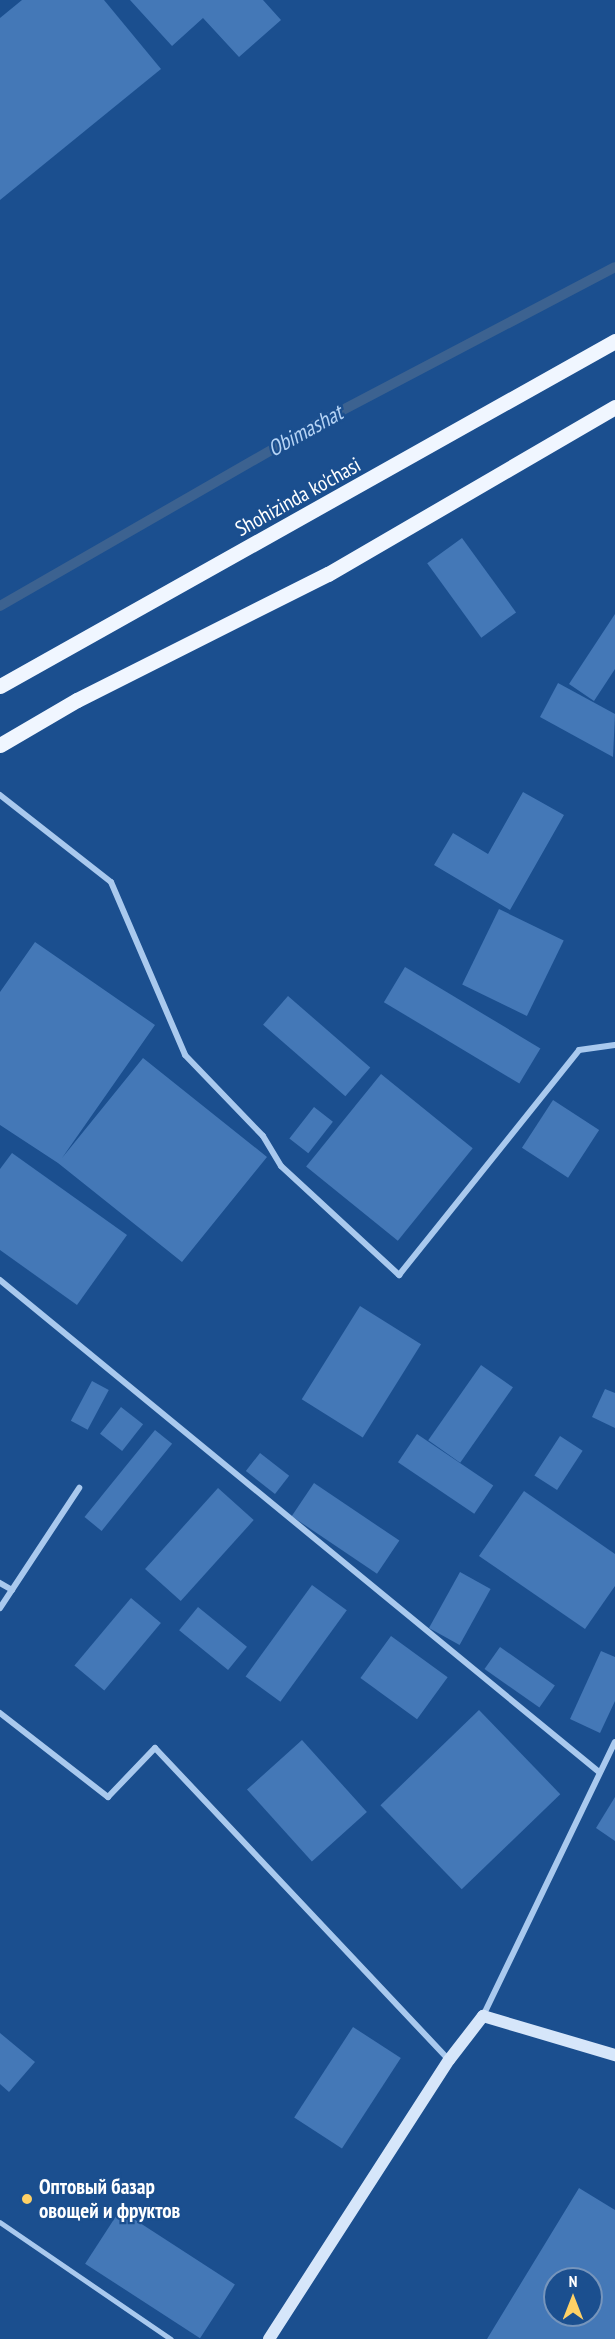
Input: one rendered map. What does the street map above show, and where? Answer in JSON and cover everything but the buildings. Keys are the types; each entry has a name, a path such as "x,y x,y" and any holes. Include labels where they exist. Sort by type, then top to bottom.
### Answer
{"main road":[{"name":"Shohizinda ko'chasi","path":"0,686 615,341"},
{"path":"0,745 77,700 328,574 615,407"}],"street":[{"path":"0,795 111,882 185,1055 263,1136 280,1166 399,1275 579,1050 615,1045"},
{"path":"0,1280 599,1772"},
{"path":"0,1608 78,1488"},
{"path":"0,1583 12,1590"},
{"path":"0,1713 108,1797 155,1748 449,2060"},
{"path":"269,2339 449,2060 483,2016 615,1742"},
{"path":"483,2016 615,2055"}],"lane":[{"path":"0,2222 171,2339"}],"waterway":[{"name":"Obimashat","path":"0,606 318,423 615,267"}],"place":[{"name":"Оптовый базар овощей и фруктов","path":"27,2199"}]}
